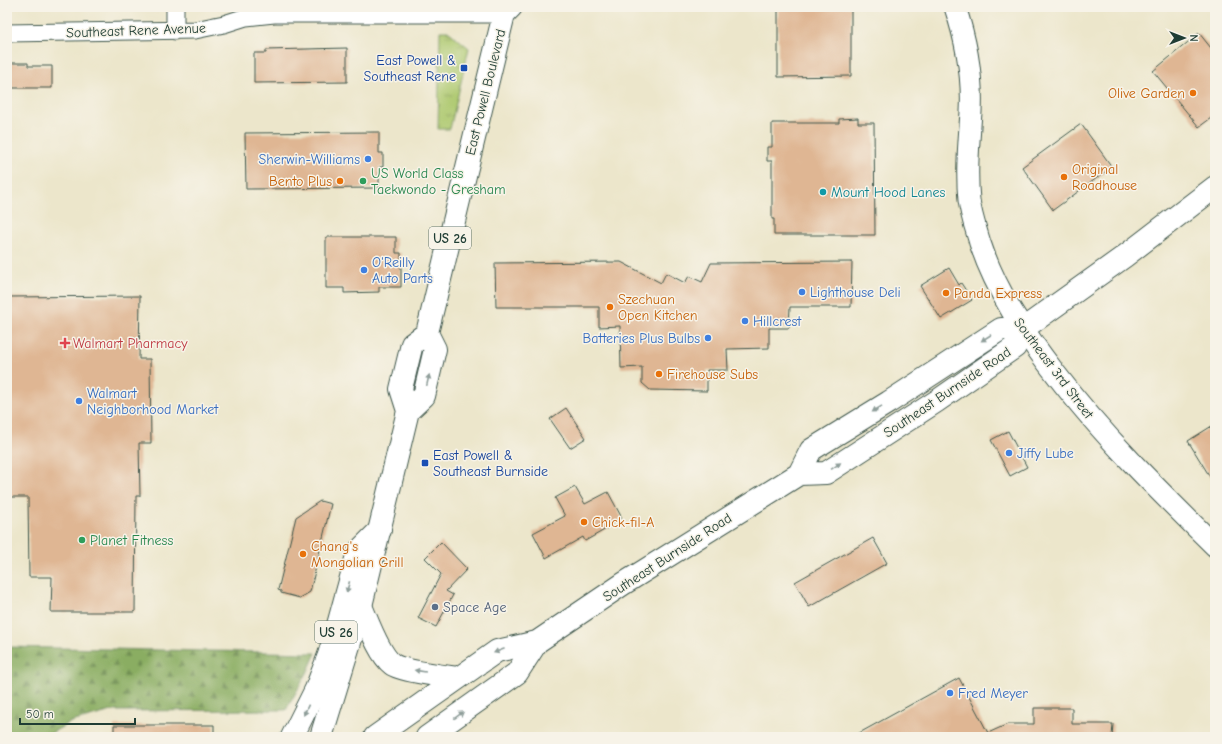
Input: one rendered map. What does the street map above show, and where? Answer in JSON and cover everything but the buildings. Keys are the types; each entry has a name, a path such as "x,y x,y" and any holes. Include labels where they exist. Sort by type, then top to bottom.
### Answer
{"main road":[{"name":"East Powell Boulevard","path":"321,737 361,606 408,411 424,396 427,386 435,349 427,333 505,9"},
{"path":"1023,329 1125,256 1215,187"},
{"name":"Southeast Burnside Road","path":"375,737 497,651 537,642 623,584 799,474 811,450 889,402 1001,329 1023,329"},
{"name":"US 26","path":"292,737 316,689 338,625 358,552 380,530"},
{"path":"361,606 385,658 392,664 401,669 458,678"},
{"name":"Southeast Burnside Road","path":"427,737 517,673 537,642"}],"street":[{"path":"175,7 175,31"},
{"name":"Southeast 3rd Street","path":"955,7 966,47 971,86 971,111 968,148 969,200 974,224 988,266 1006,302 1023,329 1072,395 1099,428 1156,489 1215,546"},
{"name":"Southeast Rene Avenue","path":"7,33 195,30 224,24 246,17 274,14 505,9"}],"green space":[{"path":"440,31 448,31 469,48 450,129 438,129"},
{"path":"7,647 316,653 307,673 286,710 112,711 71,722 44,737 7,737"}],"place":[{"name":"East Powell & Southeast Rene","path":"464,68"},
{"name":"Olive Garden","path":"1193,93"},
{"name":"Sherwin-Williams","path":"368,159"},
{"name":"Original Roadhouse","path":"1064,177"},
{"name":"Bento Plus","path":"340,181"},
{"name":"US World Class Taekwondo - Gresham","path":"363,181"},
{"name":"Mount Hood Lanes","path":"823,192"},
{"name":"O'Reilly Auto Parts","path":"364,270"},
{"name":"Lighthouse Deli","path":"802,292"},
{"name":"Panda Express","path":"946,293"},
{"name":"Szechuan Open Kitchen","path":"610,307"},
{"name":"Hillcrest","path":"745,321"},
{"name":"Batteries Plus Bulbs","path":"708,338"},
{"name":"Walmart Pharmacy","path":"65,343"},
{"name":"Firehouse Subs","path":"659,374"},
{"name":"Walmart Neighborhood Market","path":"79,401"},
{"name":"Jiffy Lube","path":"1009,453"},
{"name":"East Powell & Southeast Burnside","path":"425,463"},
{"name":"Chick-fil-A","path":"584,522"},
{"name":"Planet Fitness","path":"82,540"},
{"name":"Chang's Mongolian Grill","path":"303,554"},
{"name":"Space Age","path":"435,607"},
{"name":"Fred Meyer","path":"950,693"}]}
